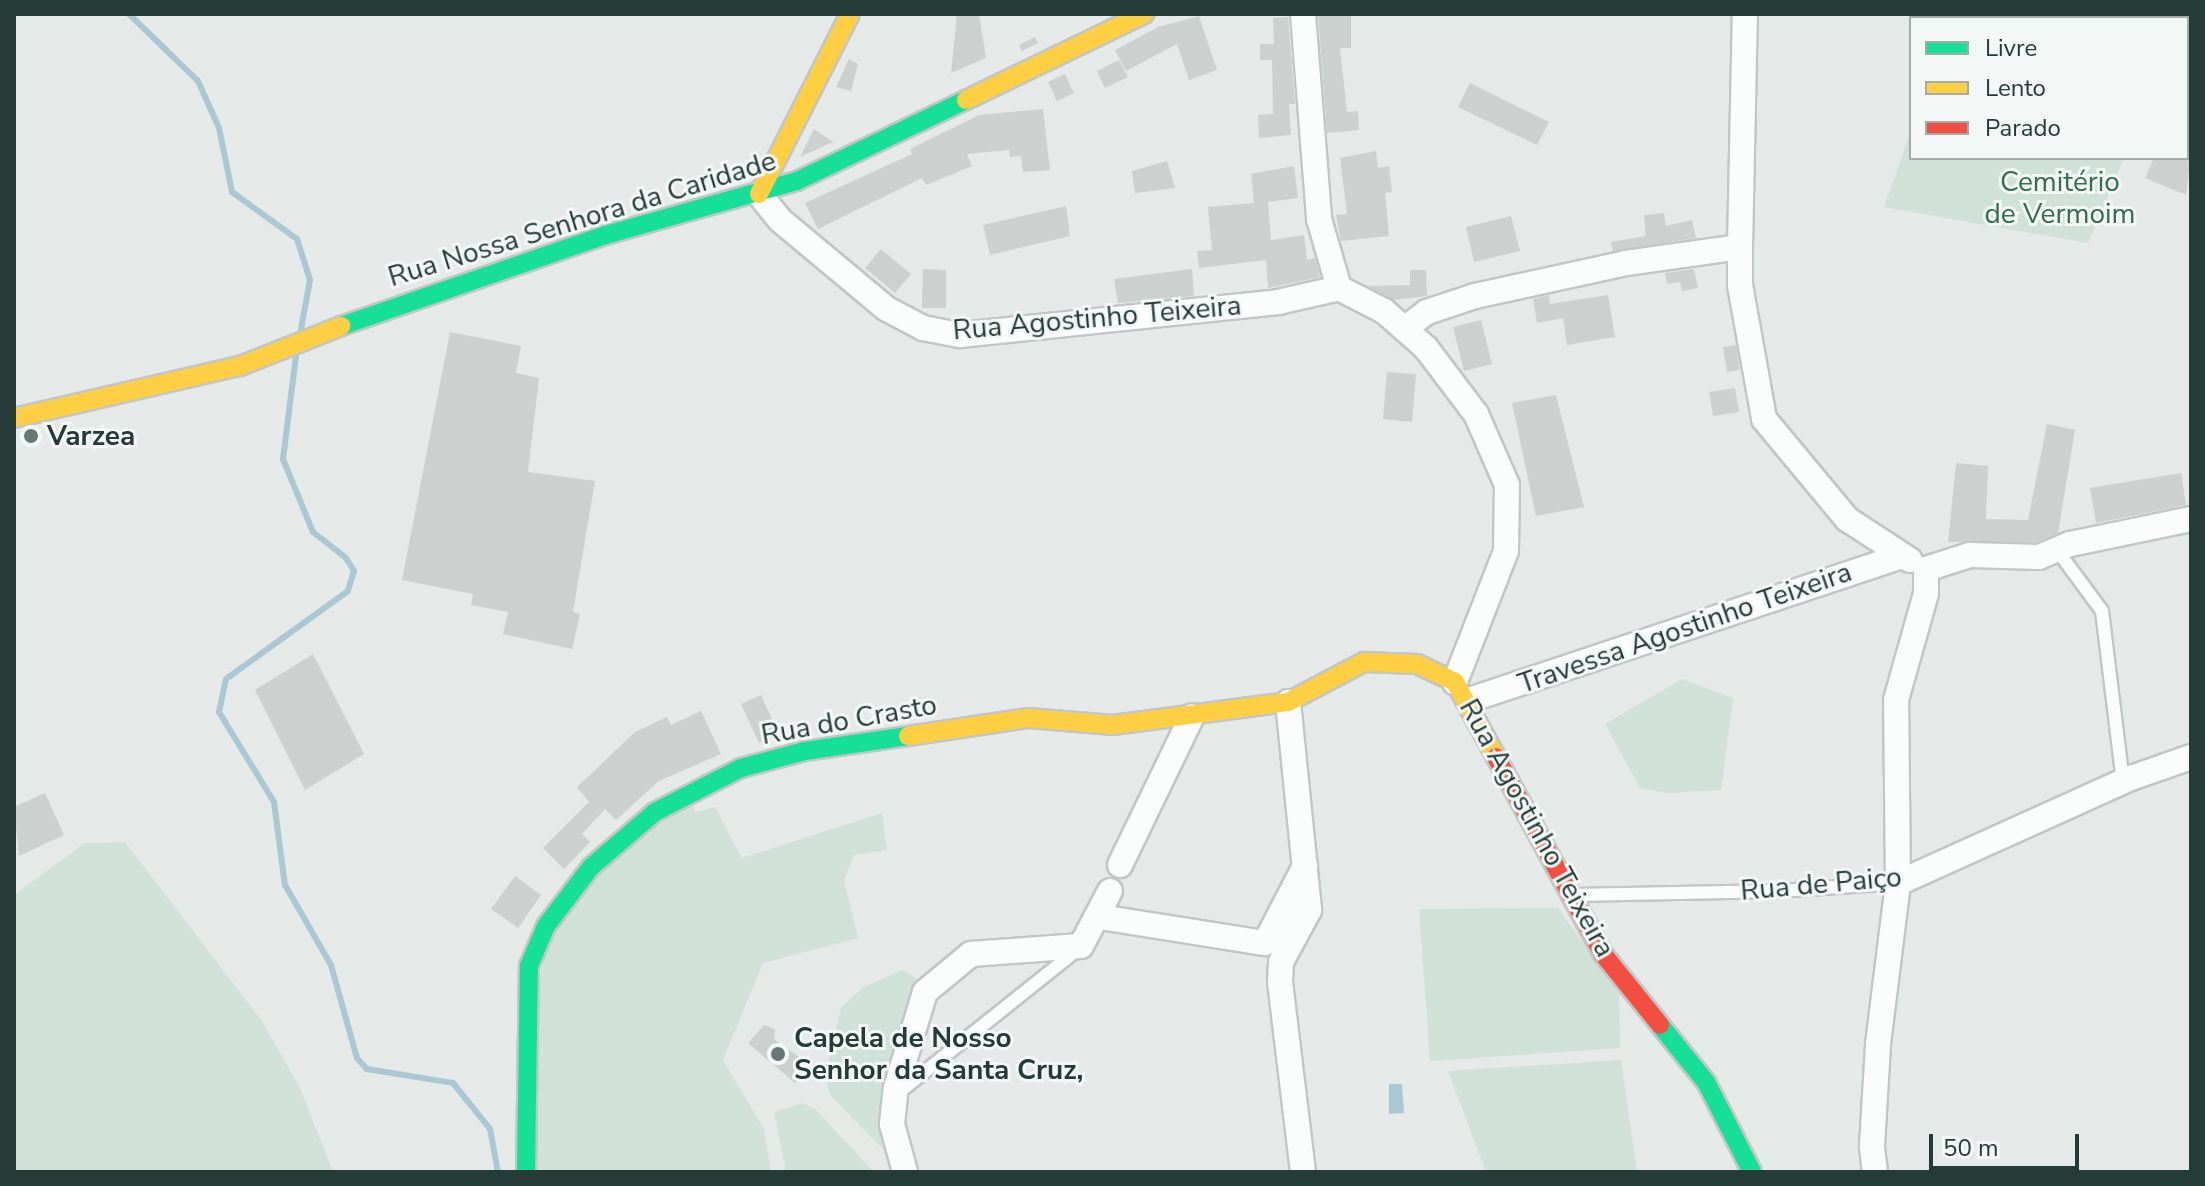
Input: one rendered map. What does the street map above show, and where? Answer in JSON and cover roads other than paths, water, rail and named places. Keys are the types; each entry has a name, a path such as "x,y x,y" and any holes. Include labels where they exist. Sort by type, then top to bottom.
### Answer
{"street":[{"path":"759,194 850,14"},
{"name":"Rua Nossa Senhora da Caridade","path":"14,418 240,366 348,324 606,235 797,181 1144,14"},
{"path":"1303,14 1319,219 1339,288 1407,327 1476,414 1507,485 1506,551 1462,691"},
{"path":"1745,14 1740,285 1764,419 1847,519 1926,569 1970,555 2039,557 2057,550 2191,519"},
{"name":"Rua Agostinho Teixeira","path":"759,194 780,220 887,309 923,328 960,335 1278,302 1339,288"},
{"path":"1407,327 1427,312 1475,296 1626,263 1740,247"},
{"name":"Travessa Agostinho Teixeira","path":"1462,691 1901,556"},
{"path":"1875,1172 1872,1146 1878,1044 1898,883 1896,700 1926,593 1926,569"},
{"name":"Rua do Crasto","path":"526,1172 529,966 546,926 591,867 655,812 741,768 805,751 1029,718 1113,725 1288,702 1364,662 1417,664 1462,691"},
{"name":"Rua Agostinho Teixeira","path":"1462,691 1603,954 1706,1082 1752,1172"},
{"path":"1288,702 1309,910 1281,962 1280,982 1303,1172"},
{"path":"1120,865 1192,716"},
{"name":"Rua de Paiço","path":"1898,883 2123,782 2191,757"},
{"path":"1100,917 1265,943 1306,864"},
{"path":"905,1172 892,1124 895,1095 925,992 946,970 971,954 1081,946 1100,917 1110,891"}],"lane":[{"path":"2057,550 2102,611 2123,782"},
{"name":"Rua de Paiço","path":"1570,897 1583,892 1779,891 1898,883"},
{"path":"895,1095 1081,946"}],"water":[{"path":"1389,1084 1402,1084 1404,1113 1389,1114"}],"waterway":[{"path":"129,14 198,81 219,128 232,192 297,239 310,280 301,329"},
{"path":"296,356 283,459 313,532 346,558 354,571 348,591 226,679 219,712 274,802 285,885 331,965 357,1058 367,1069 453,1083 490,1129 498,1172"}],"place":[{"name":"Varzea","path":"31,436"},
{"name":"Capela de Nosso Senhor da Santa Cruz,","path":"778,1054"}],"park label":[{"name":"Cemitério de Vermoim","path":"2060,198"}]}
